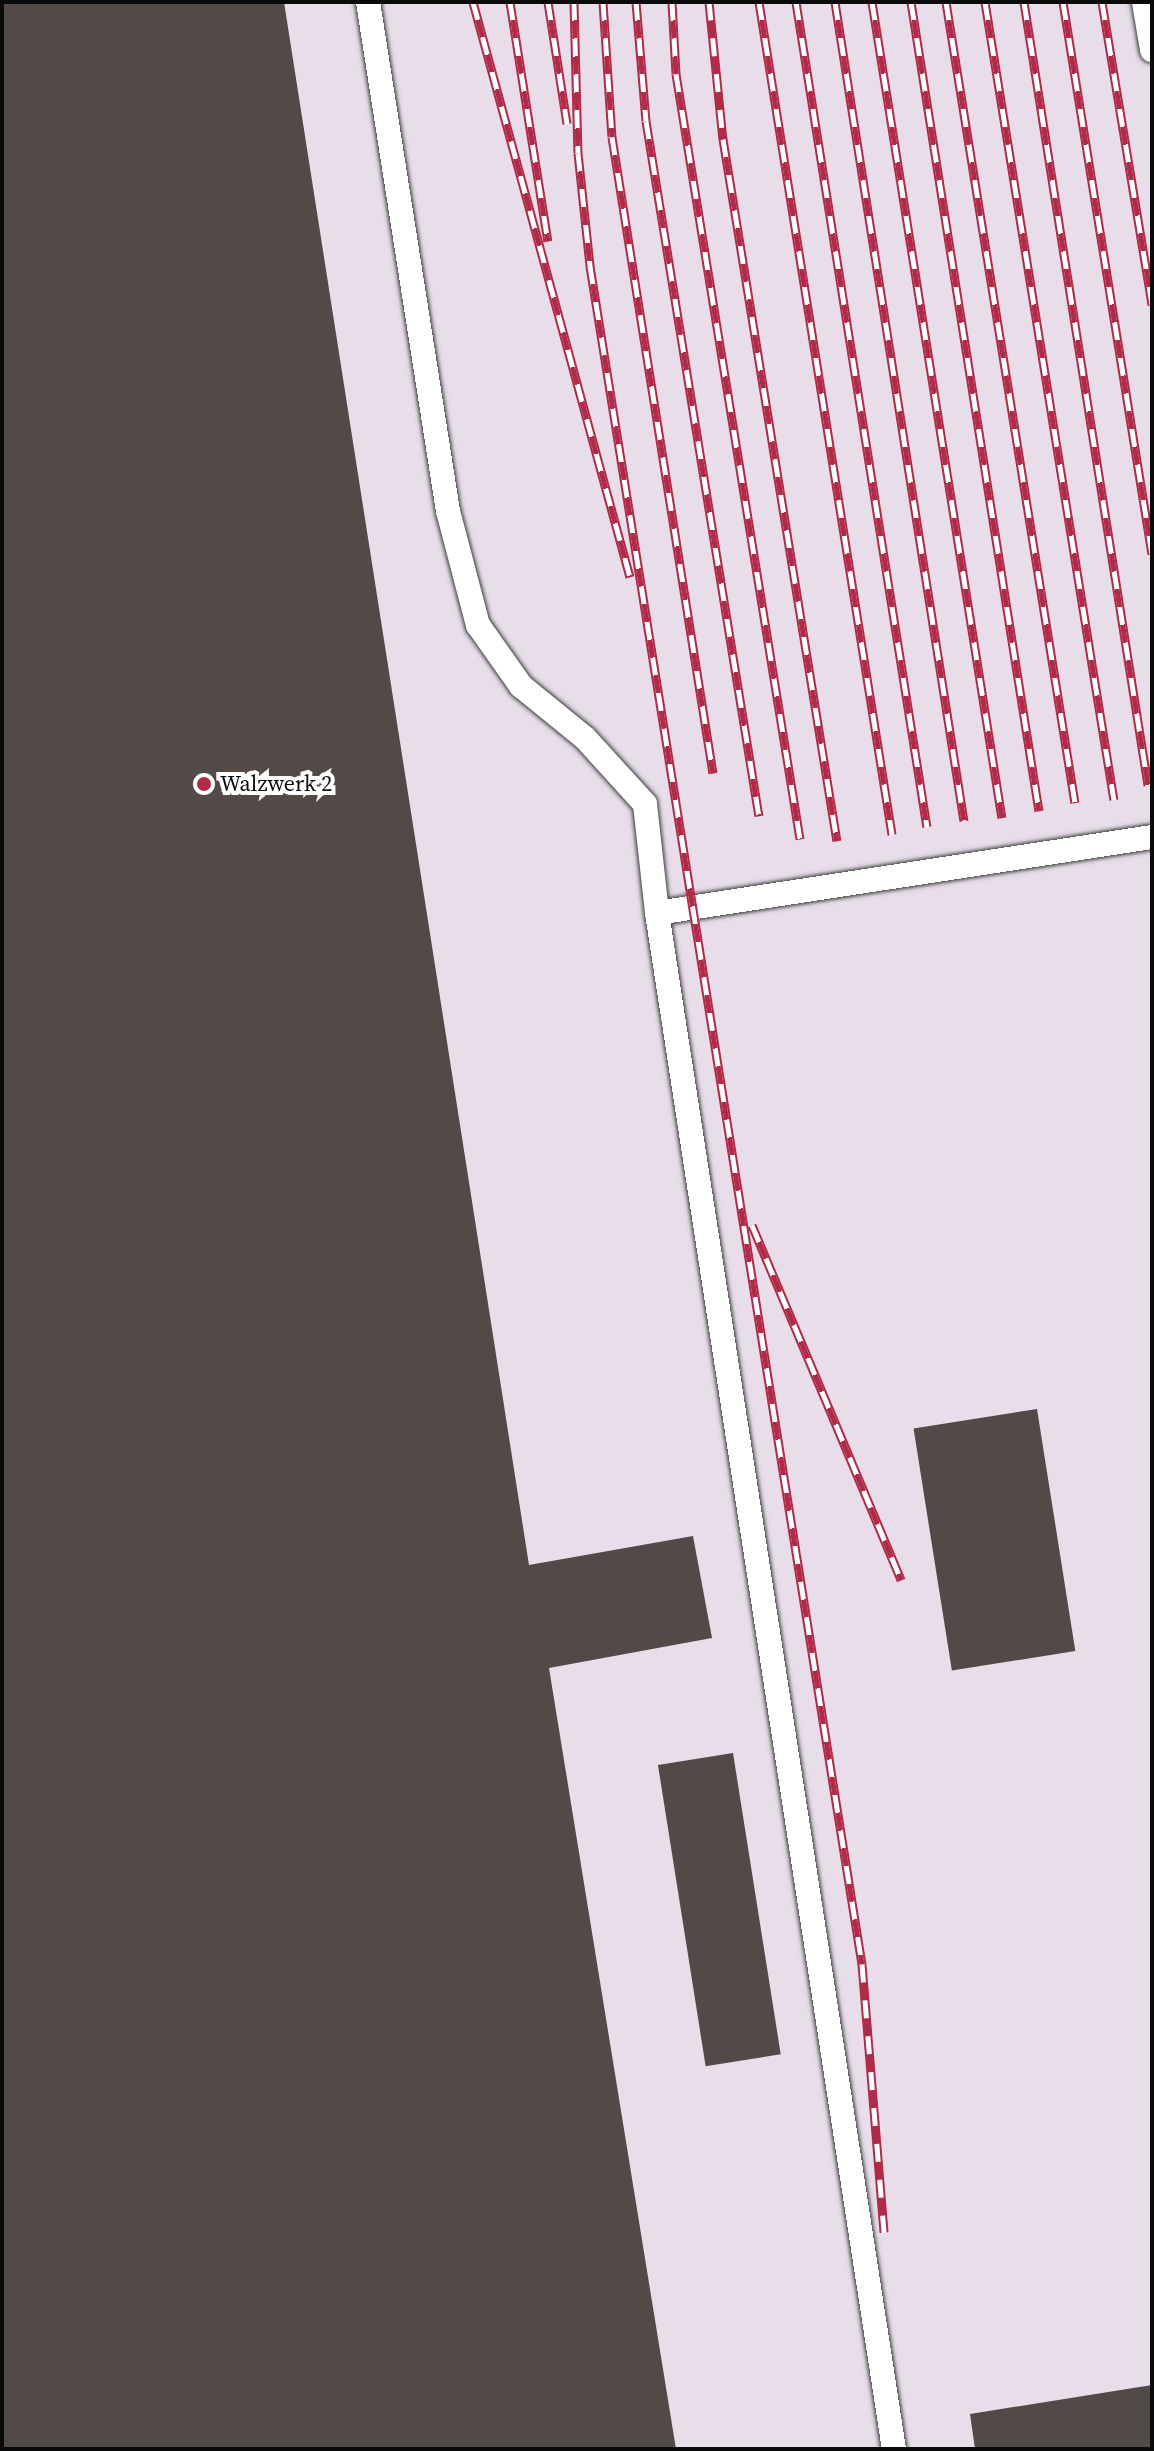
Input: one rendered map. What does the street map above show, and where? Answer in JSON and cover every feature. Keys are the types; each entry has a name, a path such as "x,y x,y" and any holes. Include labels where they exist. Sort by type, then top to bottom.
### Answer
{"lane":[{"path":"368,2 448,511 478,625 521,686 585,738 645,804 657,913 894,2449"},
{"path":"1144,2 1152,50"},
{"path":"657,913 1152,837"}],"shaded area":[{"path":"2,2 1152,2 1152,2449 2,2449"}],"building":[{"name":"Walzwerk 2","path":"2,2 284,2 529,1565 693,1536 712,1638 549,1668 676,2449 2,2449"},
{"path":"1037,1409 1075,1651 952,1671 914,1429"},
{"path":"733,1753 781,2054 706,2066 658,1765"},
{"path":"1152,2385 1152,2449 975,2449 970,2414"}],"railway":[{"path":"473,2 630,577"},
{"path":"510,2 548,241"},
{"path":"548,2 567,124"},
{"path":"574,2 578,153 590,266 862,1964 884,2232"},
{"path":"603,2 612,137 713,773"},
{"path":"636,2 646,121 759,816"},
{"path":"672,2 676,74 800,839"},
{"path":"709,2 723,139 837,841"},
{"path":"759,2 892,834"},
{"path":"796,2 927,827"},
{"path":"835,2 964,821"},
{"path":"872,2 1002,818"},
{"path":"911,2 1039,811"},
{"path":"946,2 1075,803"},
{"path":"985,2 1114,800"},
{"path":"1024,2 1148,785"},
{"path":"1063,2 1152,554"},
{"path":"1102,2 1152,305"},
{"path":"752,1225 901,1580"}],"place":[{"name":"Walzwerk 2","path":"204,784"}]}
